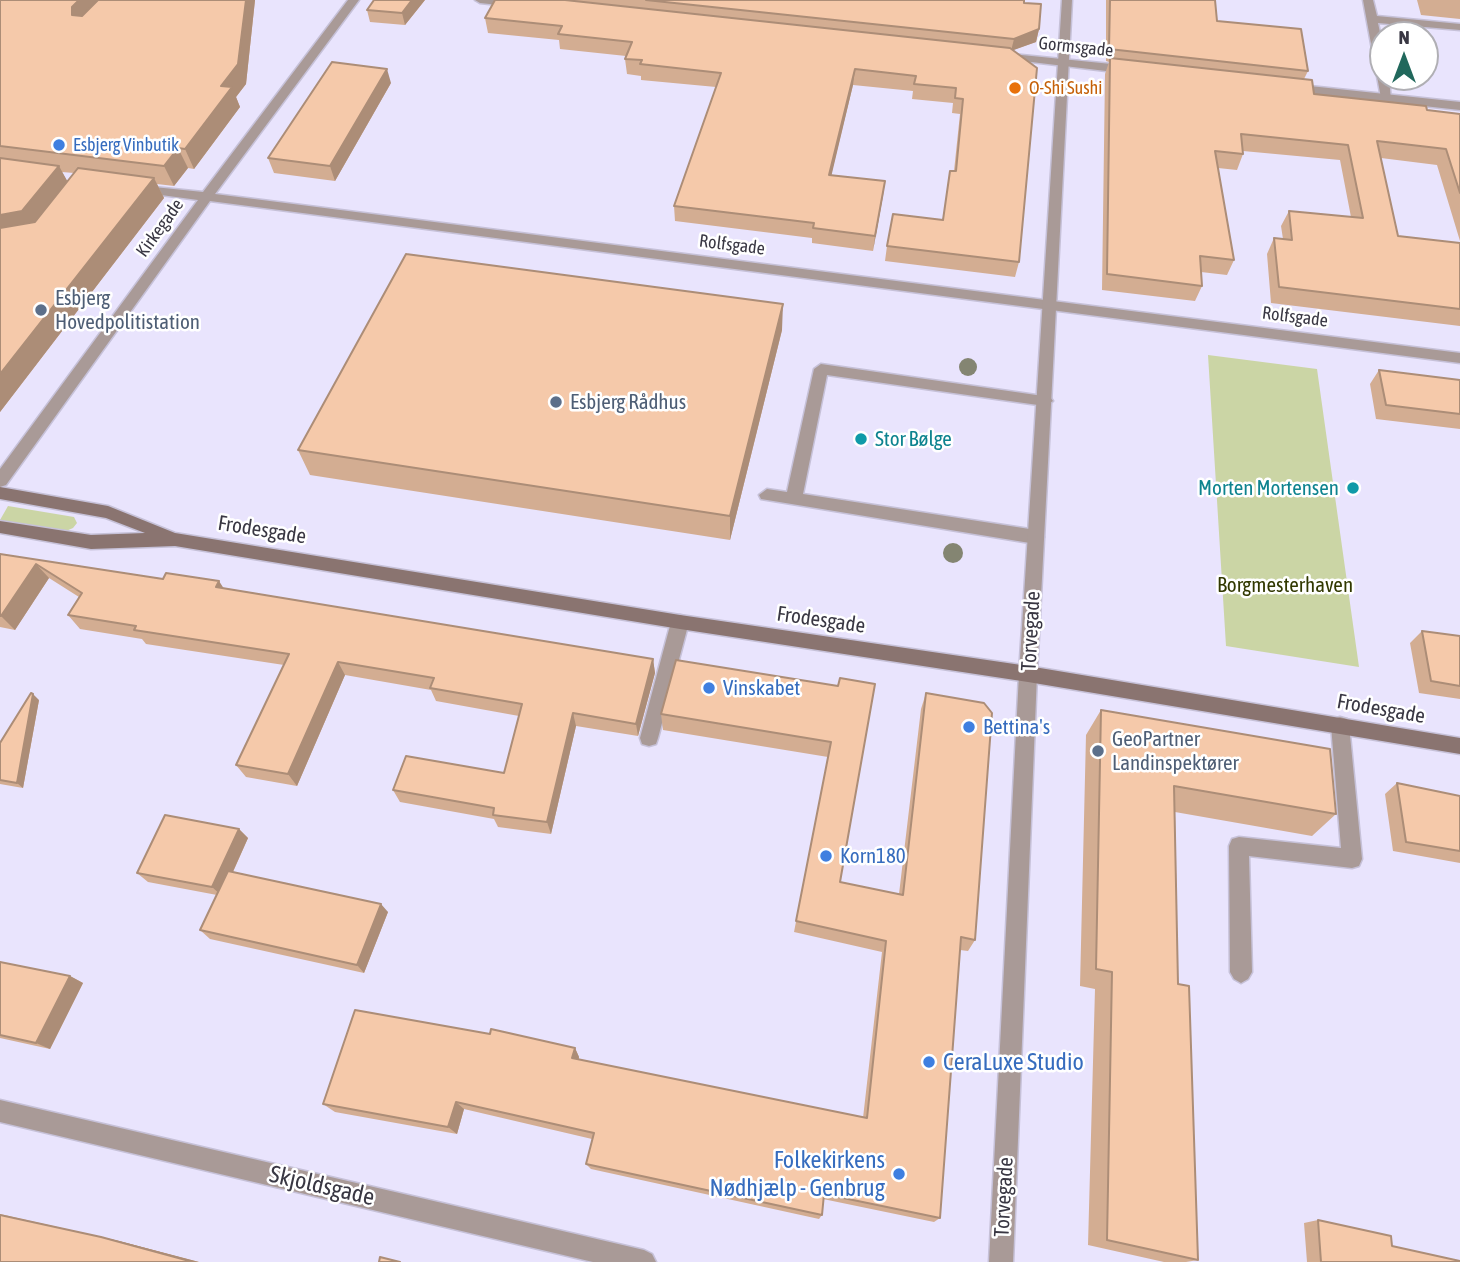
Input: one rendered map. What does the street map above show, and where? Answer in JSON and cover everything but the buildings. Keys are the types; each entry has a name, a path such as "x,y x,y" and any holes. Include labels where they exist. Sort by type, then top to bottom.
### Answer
{"main road":[{"name":"Frodesgade","path":"0,493 108,512 175,539"},
{"name":"Frodesgade","path":"0,527 91,542 175,539 680,622 1028,674 1460,746"}],"street":[{"name":"Kirkegade","path":"0,481 206,196 354,0"},
{"path":"480,0 533,6"},
{"name":"Torvegade","path":"1001,1262 1028,674 1067,0"},
{"path":"1368,0 1387,98"},
{"path":"1372,19 1460,27"},
{"name":"Gormsgade","path":"988,55 1141,71"},
{"path":"1277,86 1460,106"},
{"name":"Rolfsgade","path":"125,186 1460,358"},
{"path":"794,499 821,369 1045,401"},
{"path":"767,495 1036,537"},
{"path":"649,738 680,622"},
{"path":"1241,972 1239,846 1352,859 1340,725"},
{"name":"Skjoldsgade","path":"0,1111 644,1262"}],"green space":[{"name":"Borgmesterhaven","path":"1208,355 1317,369 1359,667 1226,646"},
{"path":"8,506 74,517 77,523 66,531 0,520"}],"place":[{"name":"O-Shi Sushi","path":"1015,88"},
{"name":"Esbjerg Vinbutik","path":"59,145"},
{"name":"Esbjerg Hovedpolitistation","path":"41,310"},
{"name":"Esbjerg Rådhus","path":"556,402"},
{"name":"Stor Bølge","path":"861,439"},
{"name":"Morten Mortensen","path":"1353,488"},
{"name":"Vinskabet","path":"709,688"},
{"name":"Bettina's","path":"969,727"},
{"name":"GeoPartner Landinspektører","path":"1098,751"},
{"name":"Korn180","path":"826,856"},
{"name":"CeraLuxe Studio","path":"929,1062"},
{"name":"Folkekirkens Nødhjælp - Genbrug","path":"899,1174"}]}
